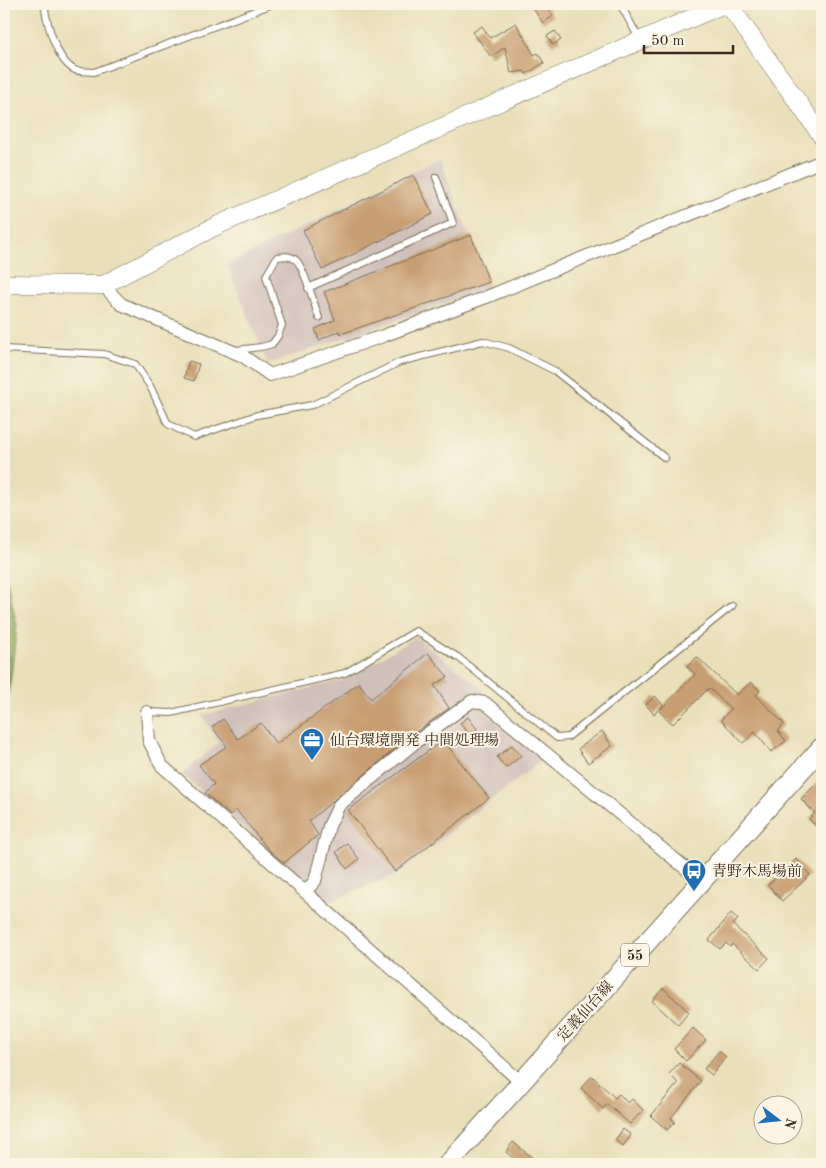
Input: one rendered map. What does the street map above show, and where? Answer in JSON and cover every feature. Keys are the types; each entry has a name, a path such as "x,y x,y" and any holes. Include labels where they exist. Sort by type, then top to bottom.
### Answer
{"main road":[{"name":"定義仙台線","path":"448,1164 822,746"}],"street":[{"path":"4,284 103,285 216,226 724,4"},
{"path":"728,4 822,136"},
{"path":"103,285 121,304 243,356 270,375 383,336 489,296 822,161"},
{"path":"305,892 315,881 329,826 338,805 413,744 472,701 485,703 701,881"},
{"path":"147,712 149,741 162,766 521,1082"}],"lane":[{"path":"44,4 54,44 64,61 75,70 94,72 273,4"},
{"path":"620,4 640,40"},
{"path":"308,288 453,223 436,177"},
{"path":"232,351 272,344 278,336 282,325 266,276 277,257 286,255 296,260 319,318"},
{"path":"4,349 104,354 135,364 150,386 168,424 194,437 257,415 312,405 400,362 482,341 509,348 555,371 665,458"},
{"path":"147,712 171,713 345,673 416,631 459,658 557,738 568,737 732,606"}],"shaded area":[{"path":"440,159 489,288 268,364 227,265"},
{"path":"416,637 483,689 484,711 542,760 397,874 328,902 182,774 219,742 202,715 346,679"}],"green space":[{"path":"4,568 17,625 10,685 4,706"}],"building":[{"path":"530,4 545,4 553,16 543,23"},
{"path":"516,23 534,55 538,53 544,63 526,74 524,71 511,73 505,47 491,57 473,32 482,26 490,38"},
{"path":"555,31 561,40 553,45 547,36"},
{"path":"413,175 433,214 322,270 303,230"},
{"path":"471,235 489,282 341,334 339,331 319,340 315,329 335,320 324,292"},
{"path":"189,361 199,364 194,381 184,378"},
{"path":"428,653 448,677 434,685 449,708 408,738 309,821 318,835 284,863 269,850 236,810 230,815 205,793 214,784 199,765 227,746 212,727 223,719 238,739 261,723 276,744 359,683 371,699"},
{"path":"697,657 737,695 751,682 760,691 756,695 784,724 778,731 786,741 771,752 755,732 743,743 721,720 731,709 709,688 673,724 659,711 695,674 687,667"},
{"path":"655,696 663,705 654,714 646,705"},
{"path":"468,717 477,729 470,735 460,723"},
{"path":"602,731 612,746 588,763 578,749"},
{"path":"443,740 489,798 395,872 348,810"},
{"path":"512,745 521,756 506,768 497,757"},
{"path":"822,778 822,832 809,819 815,813 801,799"},
{"path":"347,843 359,859 347,869 336,852"},
{"path":"796,859 810,875 782,901 768,885"},
{"path":"731,913 738,919 733,925 769,958 759,969 732,944 730,947 726,943 720,949 709,940"},
{"path":"663,988 689,1012 678,1025 652,1001"},
{"path":"693,1028 706,1040 686,1061 674,1049"},
{"path":"719,1051 726,1057 712,1075 704,1069"},
{"path":"679,1063 701,1081 671,1118 675,1122 667,1130 651,1116 678,1083 669,1074"},
{"path":"592,1076 615,1098 619,1094 628,1103 632,1099 643,1110 630,1124 607,1104 603,1109 581,1088"},
{"path":"623,1129 631,1135 623,1146 615,1140"},
{"path":"513,1142 540,1164 520,1164 506,1152"}],"place":[{"name":"仙台環境開発 中間処理場","path":"312,761"},
{"name":"青野木馬場前","path":"694,892"}]}
